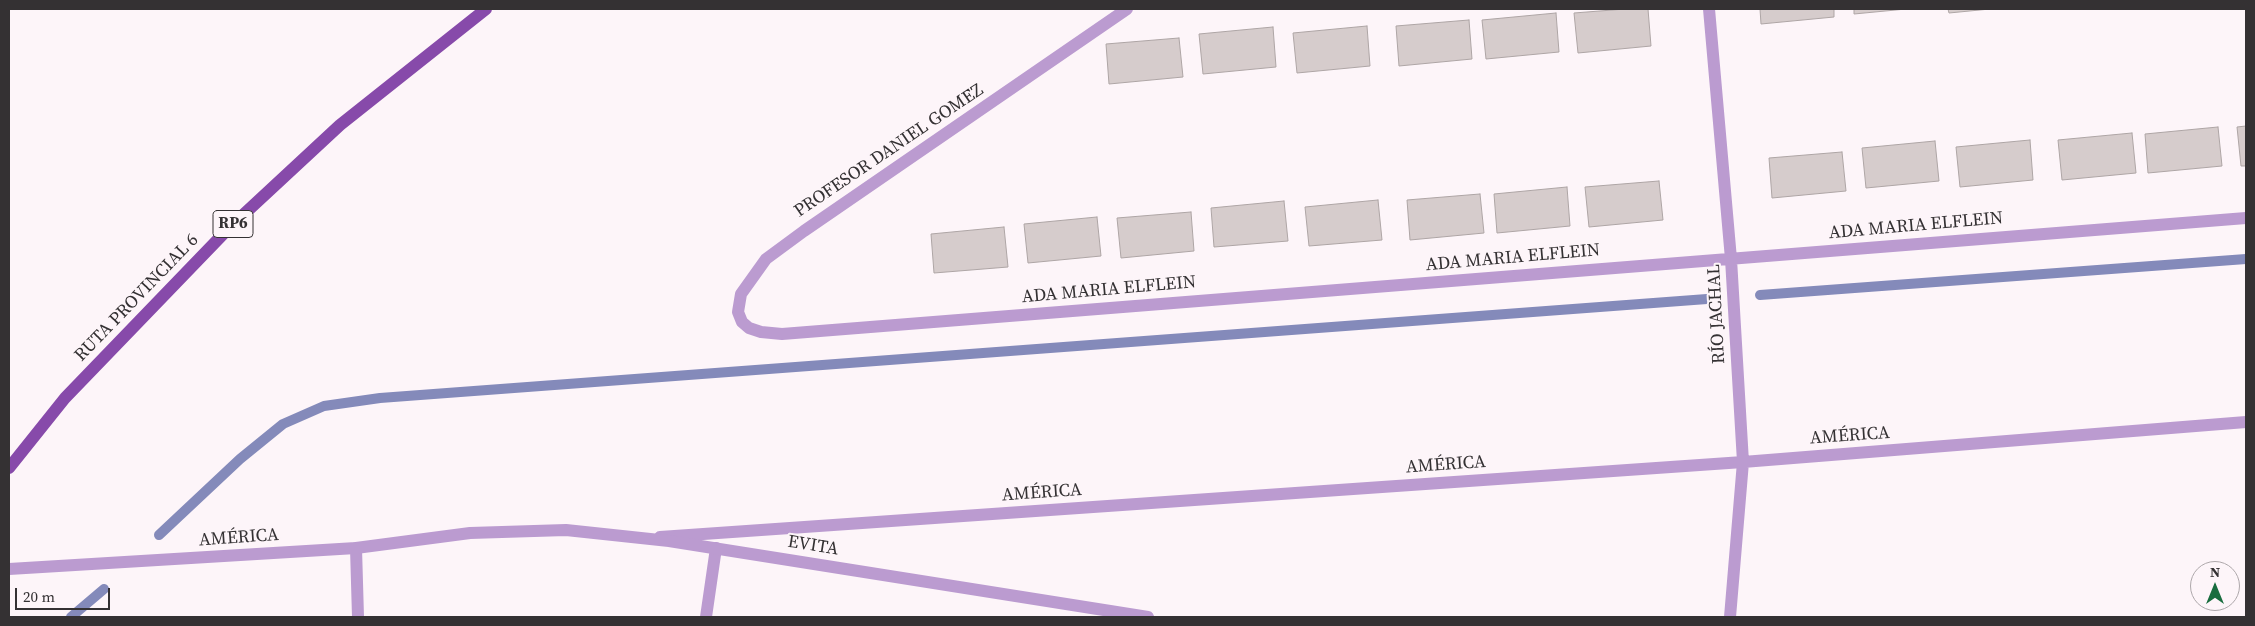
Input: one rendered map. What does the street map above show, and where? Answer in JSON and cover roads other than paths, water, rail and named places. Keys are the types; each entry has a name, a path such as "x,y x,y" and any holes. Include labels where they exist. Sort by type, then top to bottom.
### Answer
{"main road":[{"name":"RUTA PROVINCIAL 6","path":"9,468 65,398 229,228 340,125 486,9"}],"street":[{"name":"PROFESOR DANIEL GOMEZ","path":"782,334 761,332 749,328 742,322 738,312 741,294 766,259 804,230 1127,9"},
{"name":"RÍO JACHAL","path":"1709,9 1731,259 1743,462 1730,617"},
{"name":"ADA MARIA ELFLEIN","path":"782,334 2246,218"},
{"name":"AMÉRICA","path":"648,538 1743,462 2246,422"},
{"name":"EVITA","path":"470,533 566,530 648,538 1148,617"},
{"name":"AMÉRICA","path":"9,569 356,548 470,533"},
{"path":"356,548 358,617"},
{"path":"706,617 716,548"}],"waterway":[{"path":"1760,295 2246,259"},
{"path":"159,535 240,459 283,424 324,406 380,398 1707,299"},
{"path":"71,617 104,589"}]}
